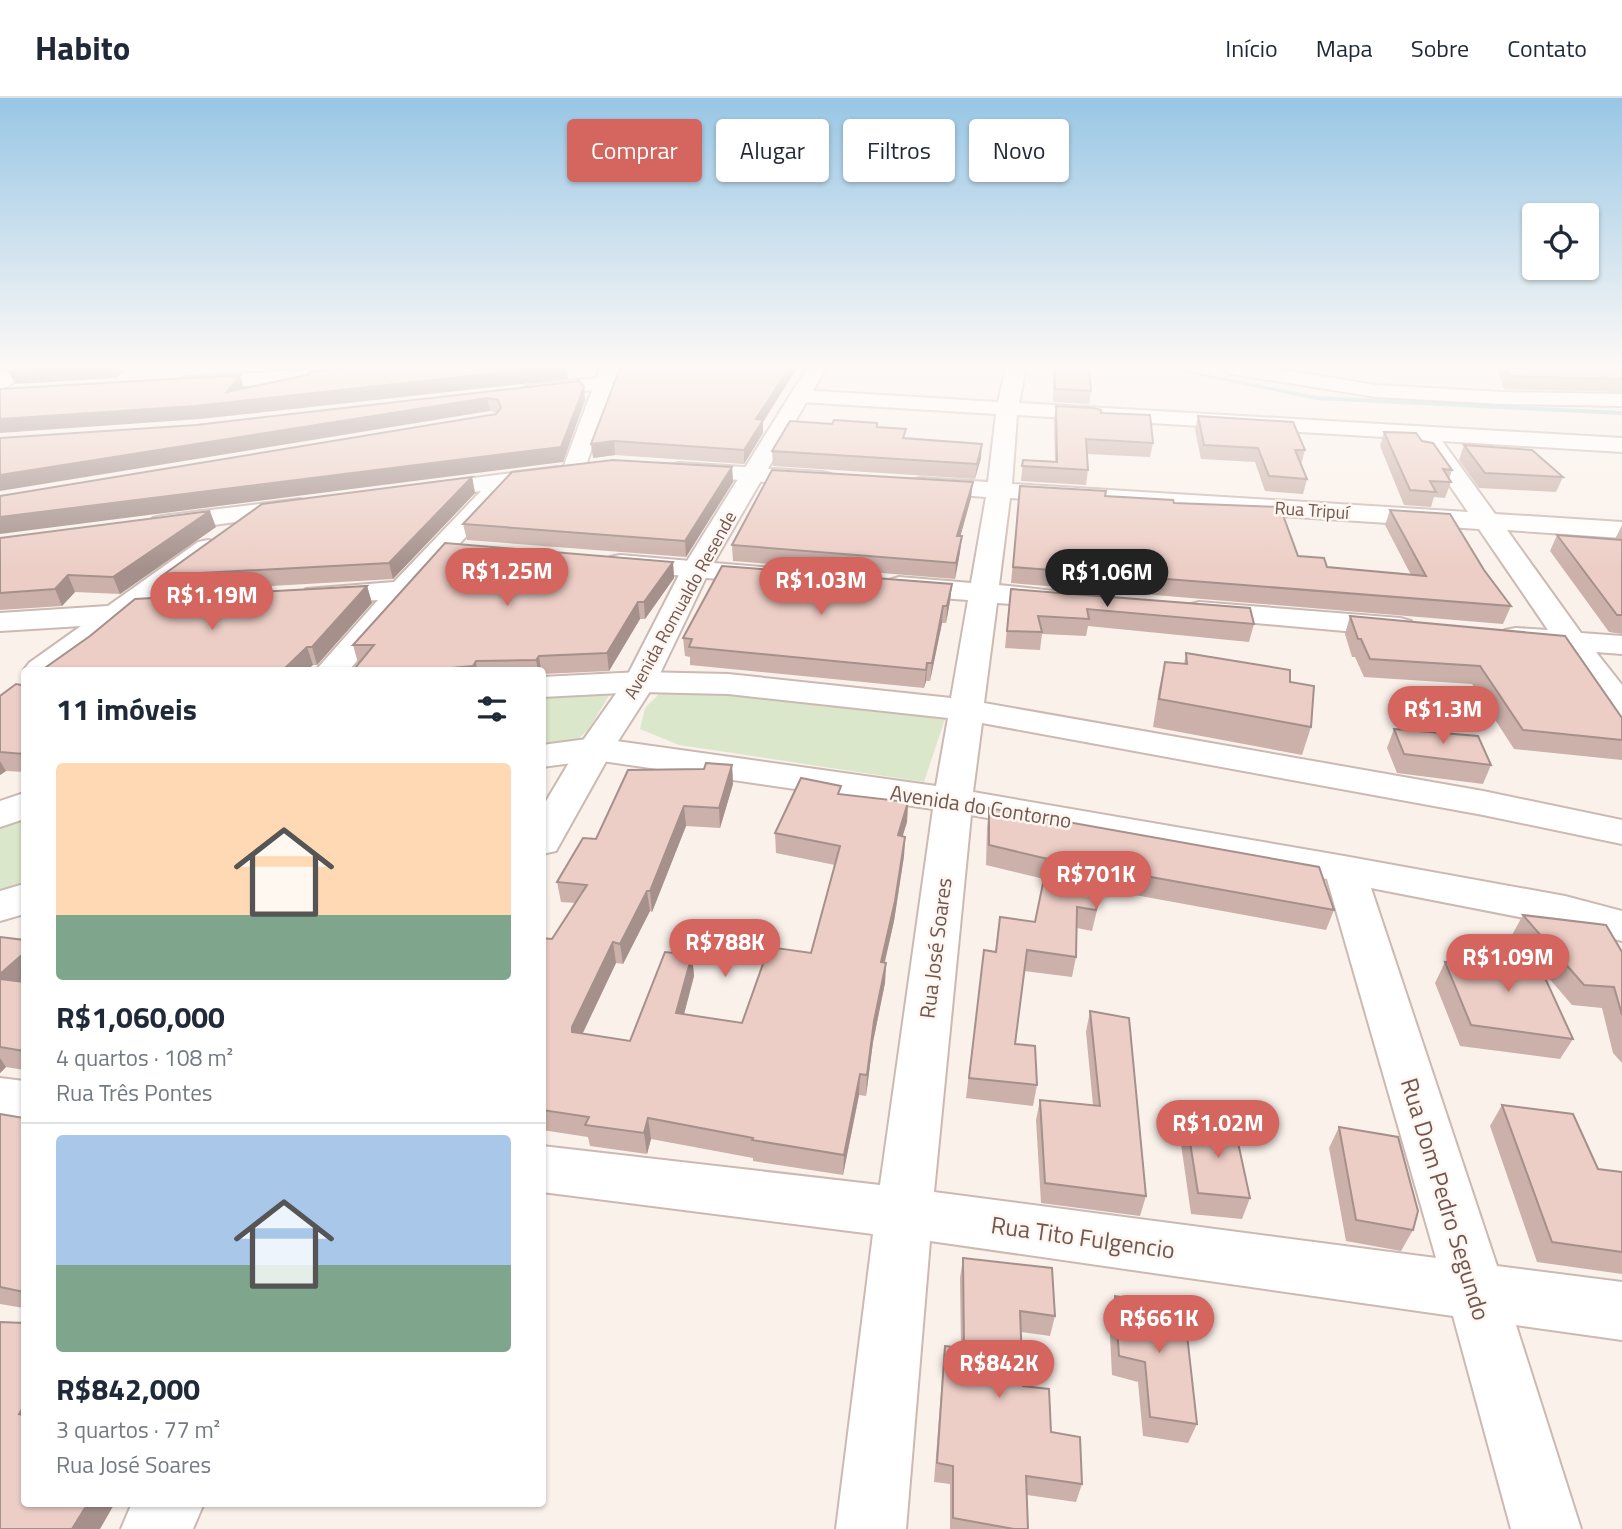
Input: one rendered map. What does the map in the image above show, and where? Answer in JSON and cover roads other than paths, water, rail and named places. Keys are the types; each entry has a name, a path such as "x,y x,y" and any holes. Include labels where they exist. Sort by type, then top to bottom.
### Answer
{"street":[{"path":"574,472 586,435"},
{"name":"Avenida Romualdo Resende","path":"546,835 595,749 640,682 696,569 778,435"},
{"name":"Rua José Soares","path":"871,1529 904,1213 953,800 1006,435"},
{"path":"1426,435 1571,641 1622,707"},
{"path":"1454,435 1622,445"},
{"path":"394,495 601,467"},
{"path":"653,468 850,481"},
{"path":"335,667 503,481"},
{"name":"Rua Tripuí","path":"891,483 1622,530"},
{"path":"136,527 326,503"},
{"path":"45,667 258,512"},
{"path":"440,548 480,552"},
{"path":"588,560 806,578"},
{"path":"874,584 1093,602"},
{"path":"294,596 404,590"},
{"path":"0,622 184,603"},
{"path":"1175,609 1421,629"},
{"path":"1489,634 1622,645"},
{"path":"546,687 640,682 728,684 968,710 1483,803 1622,832"},
{"name":"Avenida do Contorno","path":"546,755 595,749 953,800 1344,869 1566,911 1622,926"},
{"path":"0,815 21,806"},
{"name":"Rua Dom Pedro Segundo","path":"1344,869 1475,1289 1546,1529"},
{"path":"0,907 21,899"},
{"path":"0,1099 21,1102"},
{"name":"Rua Tito Fulgencio","path":"546,1169 904,1213 1622,1311"},
{"path":"156,1529 168,1507"}]}
